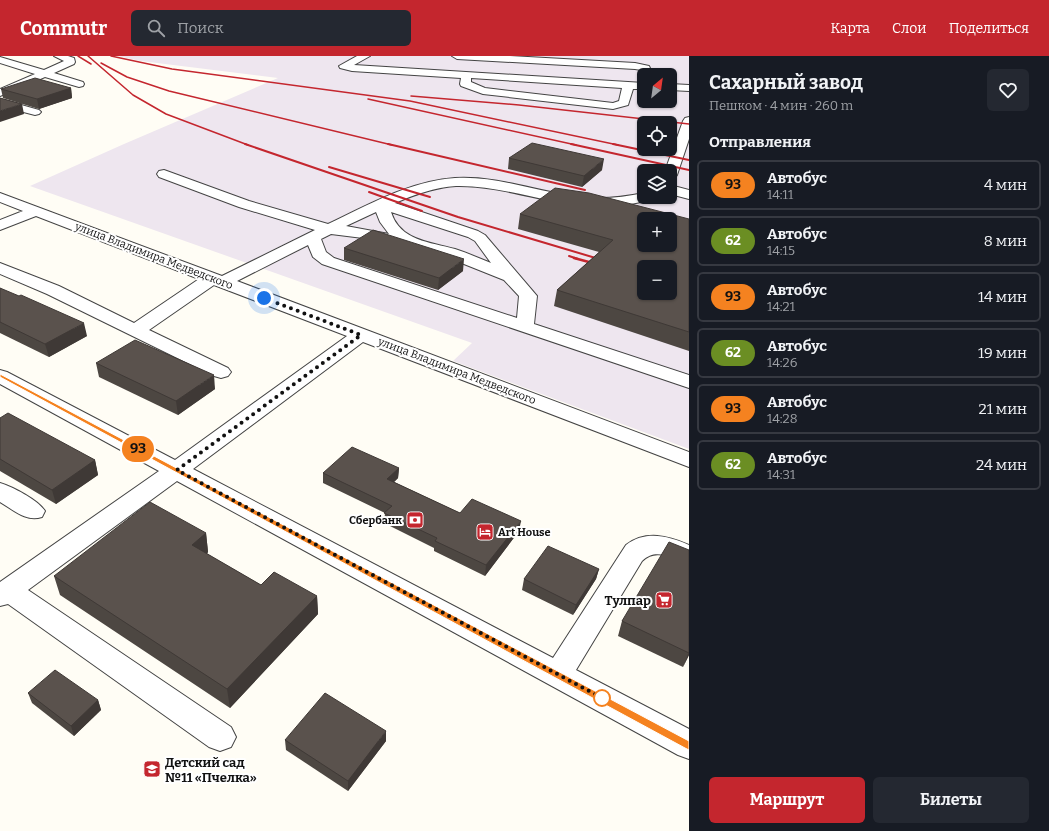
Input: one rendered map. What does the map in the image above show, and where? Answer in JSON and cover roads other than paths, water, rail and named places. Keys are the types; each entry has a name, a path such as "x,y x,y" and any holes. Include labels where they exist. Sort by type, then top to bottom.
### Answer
{"street":[{"path":"0,93 70,62 68,58 59,56"},
{"path":"365,56 344,66 352,68 637,86"},
{"path":"457,56 635,66 645,68"},
{"path":"0,60 79,84"},
{"path":"683,74 686,88"},
{"path":"466,75 465,84 483,91 612,106 624,103 628,85"},
{"path":"0,102 35,112"},
{"path":"674,164 689,121"},
{"path":"164,174 244,204 329,229 363,233 412,243 456,255 510,276"},
{"path":"136,330 218,280 382,204 427,186 457,182 491,184 575,201 599,202 623,201 637,198"},
{"path":"677,191 689,195"},
{"name":"улица Владимира Медведского","path":"0,197 689,460"},
{"path":"382,204 385,219 394,230 412,243"},
{"path":"382,204 473,234 480,238 510,276 520,284 528,296 525,327"},
{"path":"0,225 36,211"},
{"path":"312,236 320,254 328,261 689,382"},
{"path":"0,268 53,290 221,372"},
{"path":"220,737 4,593 177,470 361,335"},
{"path":"0,376 689,745"},
{"path":"0,491 34,511"},
{"path":"558,675 633,554 644,546 652,544 670,548 689,556"}],"railway":[{"path":"78,56 91,64"},
{"path":"88,56 133,95 166,114 248,145"},
{"path":"111,56 172,69 410,101 618,145"},
{"path":"101,63 127,77 169,91 392,145"},
{"path":"411,96 519,105 689,124"},
{"path":"368,99 576,145"},
{"path":"245,144 458,217 599,259"},
{"path":"388,144 585,190"},
{"path":"571,144 689,170"},
{"path":"613,144 689,160"},
{"path":"329,167 430,197"},
{"path":"369,192 422,211"},
{"path":"569,256 578,259"},
{"path":"574,258 600,265"},
{"path":"596,258 604,260"}],"place":[{"name":"Сбербанк","path":"415,520"},
{"name":"Art House","path":"485,532"},
{"name":"Тулпар","path":"664,600"},
{"name":"Детский сад №11 «Пчелка»","path":"152,769"}]}
